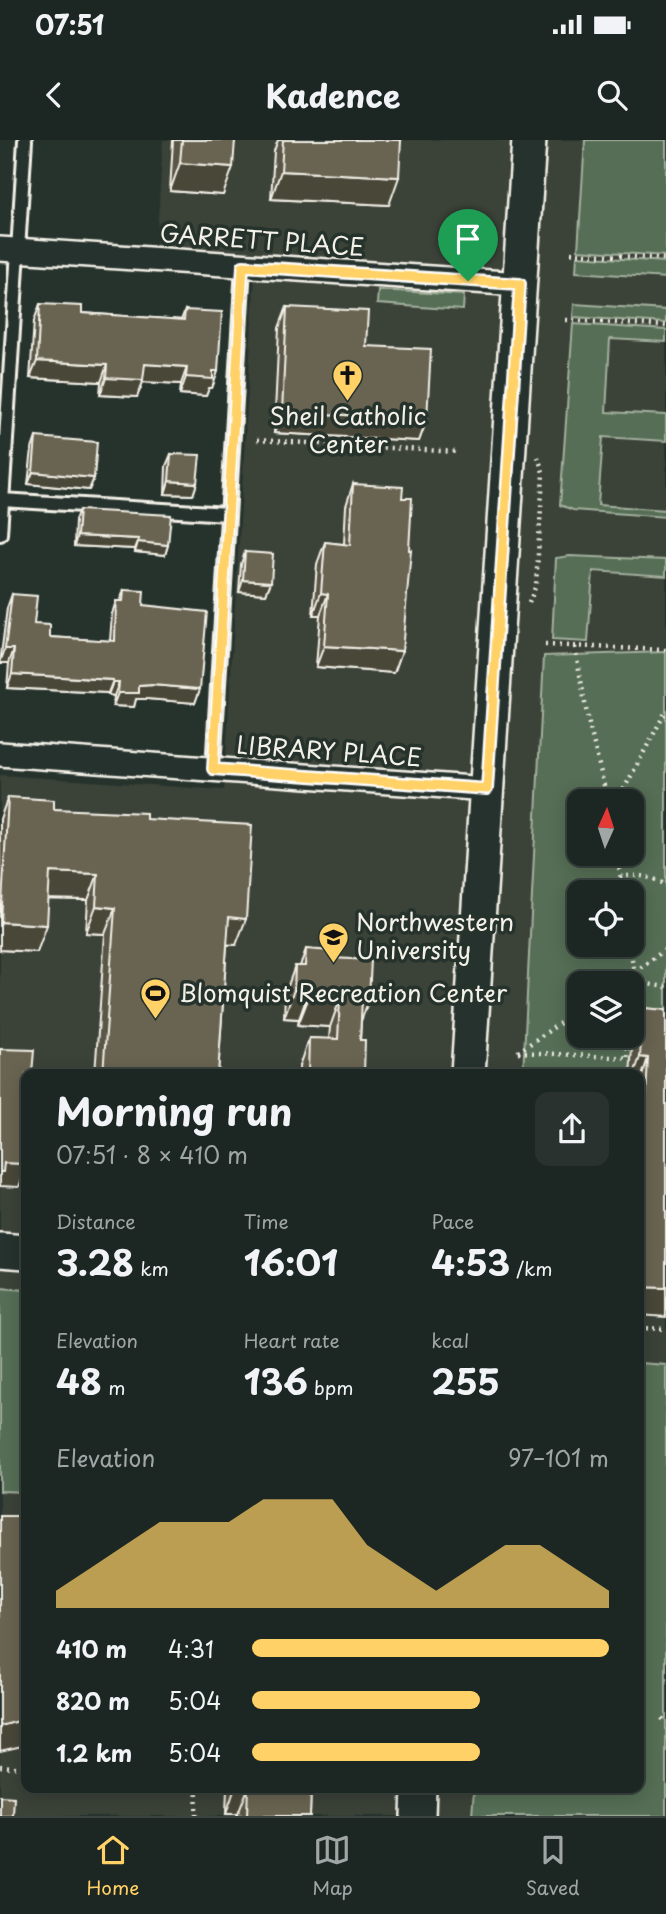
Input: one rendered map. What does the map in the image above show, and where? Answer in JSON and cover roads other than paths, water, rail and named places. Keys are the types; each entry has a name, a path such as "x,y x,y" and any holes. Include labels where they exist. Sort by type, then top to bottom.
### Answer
{"main road":[{"path":"468,1069 530,140"},
{"path":"0,1251 21,1252"},
{"path":"418,1816 419,1793"}],"street":[{"name":"GARRETT PLACE","path":"9,250 520,284"},
{"name":"LIBRARY PLACE","path":"0,754 487,789"}],"lane":[{"path":"0,534 9,250 25,140"},
{"path":"213,769 243,266"},
{"path":"2,500 228,514"}],"place":[{"name":"Sheil Catholic Center","path":"348,402"},
{"name":"Northwestern University","path":"333,964"},
{"name":"Blomquist Recreation Center","path":"156,1021"}]}
